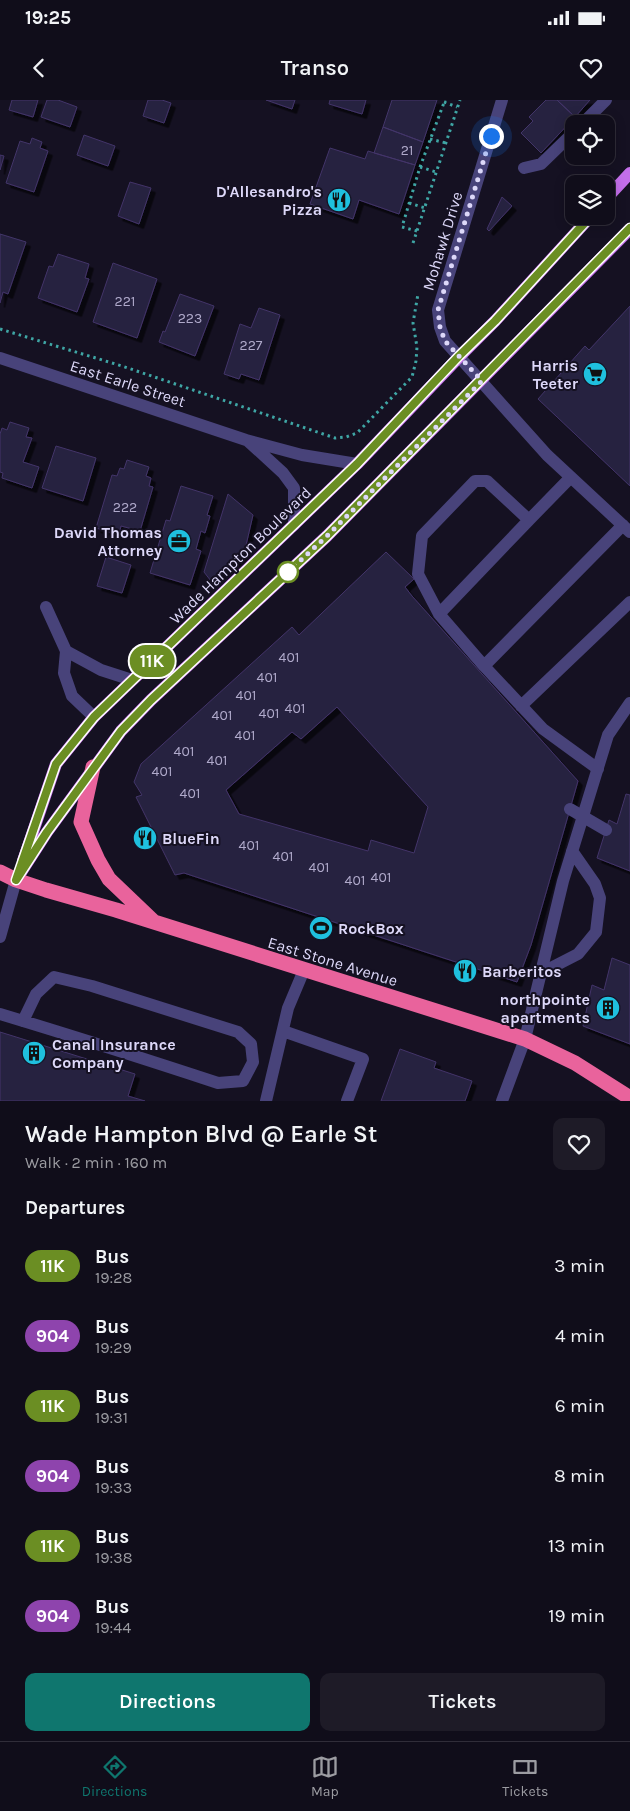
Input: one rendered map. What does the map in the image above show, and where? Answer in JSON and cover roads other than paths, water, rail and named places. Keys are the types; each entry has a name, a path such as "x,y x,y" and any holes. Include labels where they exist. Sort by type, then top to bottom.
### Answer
{"highway":[{"path":"93,767 81,822 109,879 156,923"},
{"name":"East Stone Avenue","path":"0,872 16,880 525,1039 575,1064 630,1098"},
{"name":"East Stone Avenue","path":"0,879 16,880"}],"main road":[{"path":"615,189 630,173"},
{"name":"Wade Hampton Boulevard","path":"16,880 56,764 94,717 357,464 459,356 495,321 583,225"},
{"path":"16,880 47,832 121,731 151,700 327,536 482,381 630,228"}],"street":[{"name":"Mohawk Drive","path":"502,100 438,310 440,327 445,341 547,456 626,529"},
{"path":"591,115 606,100"},
{"path":"524,168 541,164 565,141"},
{"name":"East Earle Street","path":"0,358 246,440 302,455 357,464"},
{"name":"East Earle Street","path":"246,440 284,473 294,488 294,525"},
{"path":"439,614 571,477"},
{"path":"529,520 487,481 475,481 422,536 418,574 439,614 484,666 543,728 598,769"},
{"path":"484,666 626,529"},
{"path":"521,706 630,602"},
{"path":"46,608 66,651 64,673 72,696 94,717"},
{"path":"66,651 101,670 132,680"},
{"path":"502,1101 525,1039 563,881 608,735 630,703"},
{"path":"570,809 606,830"},
{"path":"541,973 578,954 596,932 600,898 595,884 572,851"},
{"path":"0,937 16,880"},
{"path":"266,1101 288,1008 304,970"},
{"path":"0,1014 22,1021 218,1082 243,1081 253,1062 251,1044 238,1032 92,986 54,977 36,994 22,1021"},
{"path":"284,1031 363,1059 347,1101"}],"place":[{"name":"D'Allesandro's Pizza","path":"339,200"},
{"name":"Harris Teeter","path":"595,374"},
{"name":"David Thomas Attorney","path":"179,541"},
{"name":"BlueFin","path":"145,838"},
{"name":"RockBox","path":"321,928"},
{"name":"Barberitos","path":"465,971"},
{"name":"northpointe apartments","path":"608,1008"},
{"name":"Canal Insurance Company","path":"34,1053"}]}
